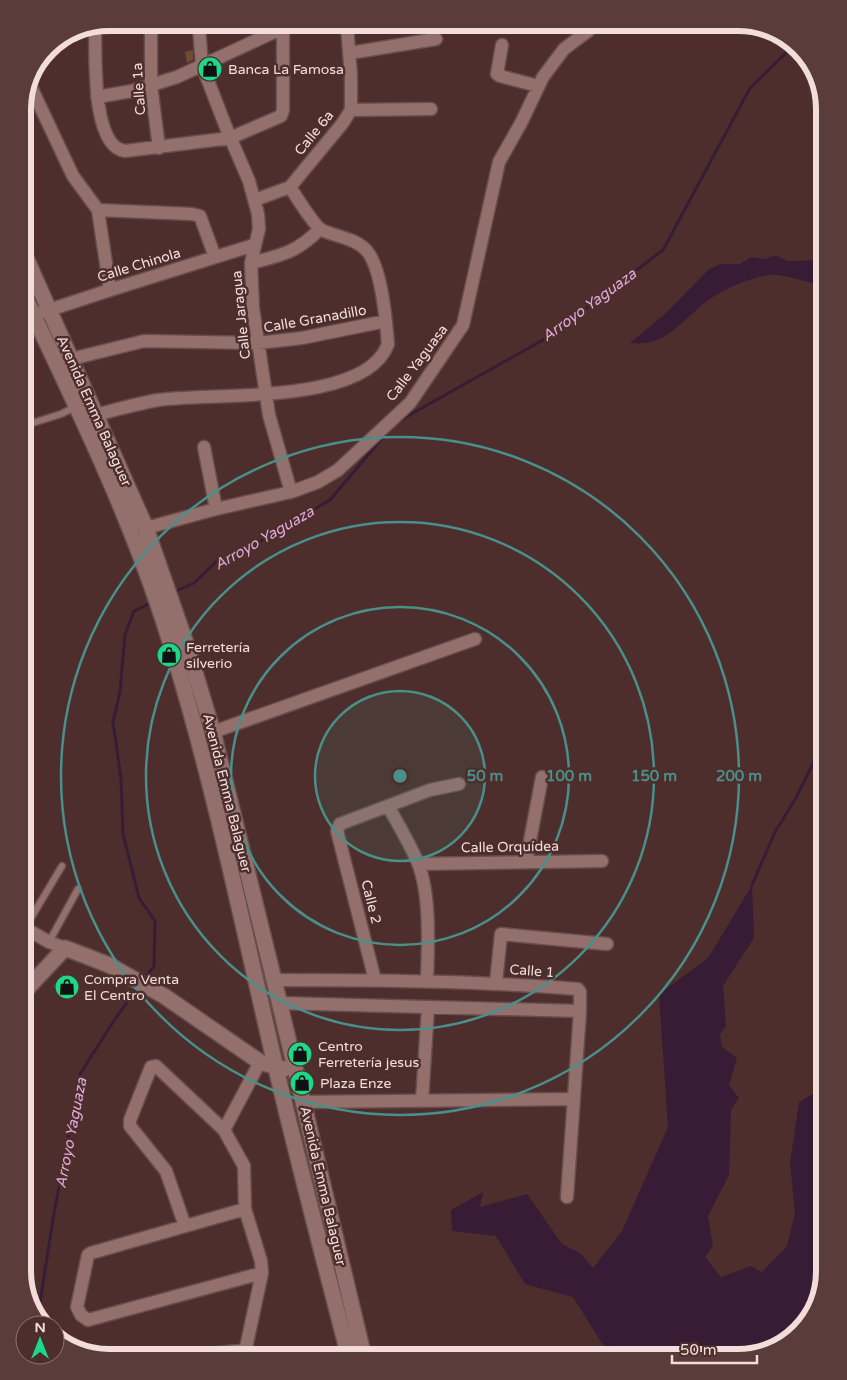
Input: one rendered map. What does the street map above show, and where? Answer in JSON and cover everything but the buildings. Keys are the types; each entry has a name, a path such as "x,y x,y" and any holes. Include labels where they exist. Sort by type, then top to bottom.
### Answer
{"street":[{"name":"Calle 1a","path":"151,31 151,85 159,148"},
{"name":"Calle Jaragua","path":"199,31 202,65 255,200 258,214 259,229 250,264 253,308 269,415 292,492"},
{"path":"95,33 97,97 105,131 118,150 159,148 230,138 281,116 283,110 284,31"},
{"name":"Calle 6a","path":"290,187 342,124 351,110 348,31"},
{"name":"Calle Yaguasa","path":"146,528 216,509 292,492 318,482 338,470 410,403 461,330 498,164 521,123 538,86 563,50 589,31"},
{"path":"97,97 177,77 258,33"},
{"path":"350,53 436,39"},
{"path":"502,45 497,74 538,86"},
{"path":"33,92 73,176 98,210 110,290"},
{"path":"351,110 431,109"},
{"path":"95,415 158,400 266,395 339,383 366,371 385,352 388,344 380,284 370,255 365,249 350,240 320,229 290,187 255,200"},
{"path":"98,210 163,212 200,216 216,258"},
{"path":"250,264 294,251 307,242 320,229"},
{"name":"Calle Chinola","path":"34,316 49,309 254,245"},
{"name":"Avenida Emma Balaguer","path":"31,269 156,552 181,651 276,1068 347,1349"},
{"name":"Avenida Emma Balaguer","path":"31,310 77,406 181,651 213,732 362,1349"},
{"name":"Calle Granadillo","path":"70,359 144,341 258,343 302,338 386,322"},
{"path":"204,446 216,509"},
{"path":"213,732 475,639"},
{"path":"526,862 542,777"},
{"path":"427,982 428,921 425,894 418,864 388,806 430,790 459,784"},
{"path":"214,800 229,796"},
{"name":"Calle 2","path":"375,980 337,827 340,824 388,806"},
{"name":"Calle Orquídea","path":"418,864 602,861"},
{"path":"31,931 49,942 109,965 164,996 260,1062 276,1068 295,1071"},
{"path":"496,983 501,934 606,944"},
{"path":"31,984 65,948"},
{"name":"Calle 1","path":"274,980 496,983 578,989 580,992 580,1011 567,1197"},
{"path":"280,1003 580,1011"},
{"path":"422,1101 428,1007"},
{"path":"224,1130 260,1062"},
{"path":"185,1226 166,1171 130,1126 130,1120 151,1067 156,1066 224,1130 244,1166 245,1209 262,1273 245,1349"},
{"path":"302,1102 574,1099"},
{"path":"245,1209 91,1253 88,1255 77,1307 81,1315 88,1320 262,1273"}],"lane":[{"path":"31,423 61,414 77,406"},
{"path":"31,916 62,866"},
{"path":"49,942 78,889"}],"shaded area":[{"path":"776,255 787,261 816,260 816,284 775,275 751,279 708,300 678,327 661,338 652,342 630,343 666,313 708,270 720,264 740,264 751,257 765,259"},
{"path":"752,885 754,938 723,986 726,1026 720,1034 722,1047 737,1058 729,1085 739,1098 731,1110 729,1175 708,1216 713,1246 705,1257 721,1277 751,1266 762,1272 787,1246 795,1213 790,1163 799,1102 816,1092 816,1270 813,1291 805,1310 793,1326 781,1336 758,1346 737,1349 624,1349 603,1345 573,1297 525,1284 496,1236 452,1231 451,1210 483,1192 480,1207 527,1194 562,1244 580,1253 593,1268 622,1231 668,1127 659,994 708,958"}],"waterway":[{"name":"Arroyo Yaguaza","path":"397,422 550,336 663,250 750,88 788,50"},
{"name":"Arroyo Yaguaza","path":"174,592 194,583 217,561 247,549 330,500 389,430"},
{"name":"Arroyo Yaguaza","path":"144,979 154,966 155,921 139,898 123,834 121,779 113,722 120,692 125,635 134,611 153,602"},
{"path":"752,885 775,832 796,798 816,757"},
{"name":"Arroyo Yaguaza","path":"40,1306 53,1219 80,1074 115,1019 139,986"}],"place":[{"name":"Banca La Famosa","path":"210,69"},
{"name":"Ferretería silverio","path":"169,655"},
{"name":"Compra Venta El Centro","path":"67,987"},
{"name":"Centro Ferretería jesus","path":"300,1054"},
{"name":"Plaza Enze","path":"302,1083"}]}
